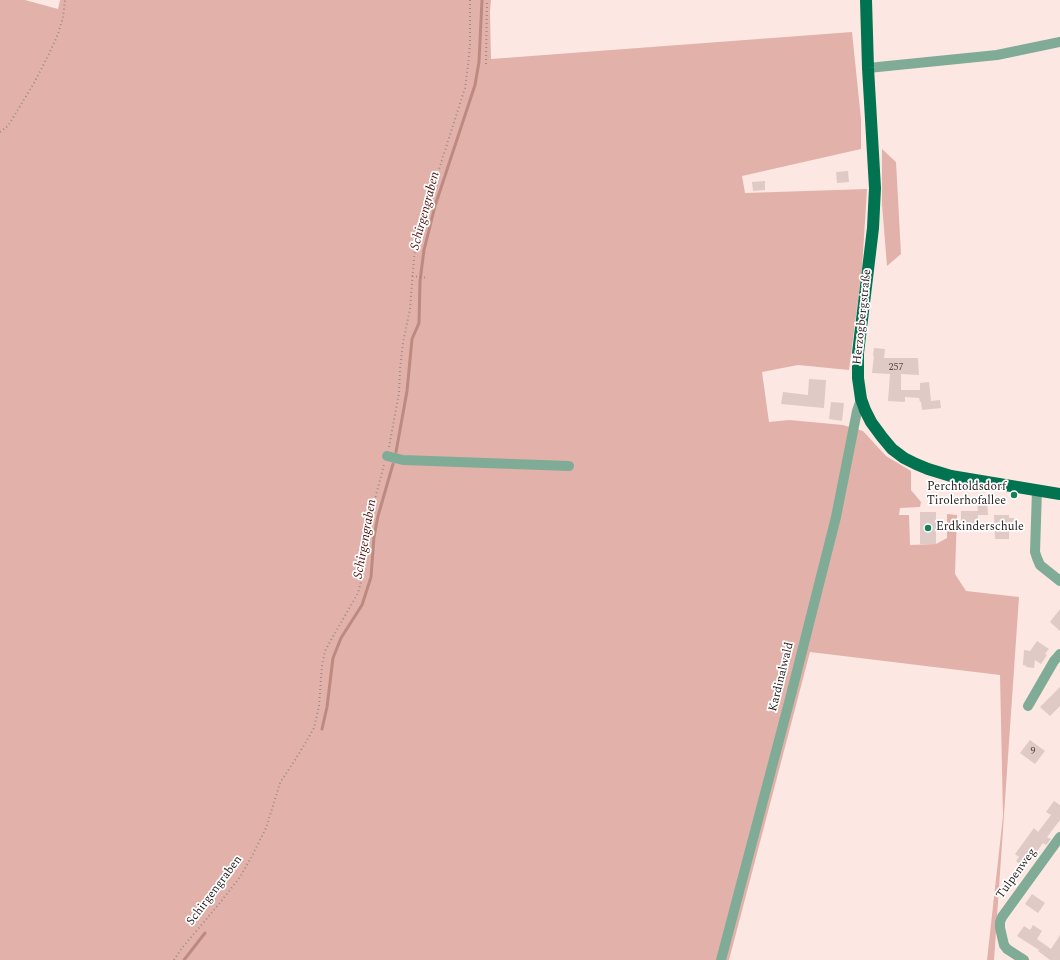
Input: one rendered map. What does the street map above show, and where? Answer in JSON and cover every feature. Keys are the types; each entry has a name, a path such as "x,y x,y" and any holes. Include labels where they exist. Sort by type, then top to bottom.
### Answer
{"main road":[{"name":"Herzogbergstraße","path":"866,0 868,68 875,188 873,228 858,353 858,378 861,399 865,410 871,422 892,449 904,458 916,464 951,476 1060,494"}],"street":[{"path":"868,68 997,55 1060,42"},
{"name":"Kardinalwald","path":"721,960 834,525 857,411 861,399"},
{"path":"387,456 403,460 569,466"},
{"path":"1037,490 1035,552 1040,565 1060,581"},
{"path":"1028,706 1054,661 1060,654"},
{"name":"Tulpenweg","path":"1024,960 1007,949 1004,945 1000,922 1002,917 1060,837"}],"path":[{"path":"0,132 8,126 34,83 49,54 58,34 66,0"},
{"name":"Schirgengraben","path":"174,960 182,948 240,877 252,856 266,828 280,783 314,728 319,706 322,665 325,651 358,593 363,574 367,530 394,427 400,392 400,369 403,343 410,309 416,241 465,88 470,44 470,0"},
{"path":"486,64 487,0"},
{"path":"412,276 428,278"}],"shaded area":[{"path":"0,0 25,0 58,9 60,0 491,0 491,59 852,32 861,119 861,149 742,176 745,193 867,189 862,269 849,370 798,365 762,372 769,422 789,420 843,425 863,431 886,456 911,471 911,490 921,502 920,507 900,508 899,515 909,515 910,545 936,544 947,538 947,514 957,515 955,574 966,591 1019,597 994,960 987,960 1003,816 1000,675 810,652 729,960 0,960"},
{"path":"882,149 896,162 901,254 887,266 882,204"}],"building":[{"path":"848,171 849,182 837,183 836,172"},
{"path":"765,181 765,190 753,191 752,182"},
{"path":"874,348 885,349 884,358 918,358 919,375 901,374 901,390 920,390 920,383 929,382 931,401 940,400 941,408 922,410 919,398 905,397 905,402 888,401 890,374 872,373"},
{"path":"809,379 826,380 824,408 781,404 783,392 808,395"},
{"path":"831,402 844,403 842,421 829,419"},
{"path":"977,502 987,502 988,515 978,515 978,525 961,525 961,511 978,511"},
{"name":"Erdkinderschule","path":"920,512 936,512 936,544 920,544"},
{"path":"994,515 1009,515 1009,518 1014,518 1014,527 1009,527 1009,539 995,539"},
{"path":"1060,609 1060,631 1050,622"},
{"path":"1037,641 1049,649 1045,654 1047,655 1041,664 1035,660 1034,668 1026,667 1027,666 1023,665 1024,650 1030,651"},
{"path":"1060,687 1060,706 1050,716 1040,707"},
{"path":"1030,740 1045,751 1035,764 1020,753"},
{"path":"1054,801 1060,805 1060,820 1047,837 1051,839 1046,845 1043,843 1025,868 1016,861 1019,857 1015,854 1034,828 1038,832 1051,815 1046,812"},
{"path":"1032,894 1045,903 1038,913 1025,904"},
{"path":"1033,925 1042,931 1037,939 1051,949 1060,935 1060,960 1050,960 1038,951 1039,950 1017,936 1024,926 1030,930"}],"waterway":[{"name":"Schirgengraben","path":"396,452 407,391 412,339 419,323 420,281 424,250 435,206 475,85 479,62 482,0"},
{"name":"Schirgengraben","path":"322,729 327,707 333,658 341,638 362,605 371,577 374,537 378,516 393,464"},
{"name":"Schirgengraben","path":"184,960 205,933"}],"place":[{"name":"Perchtoldsdorf Tirolerhofallee","path":"1014,495"},
{"name":"Erdkinderschule","path":"928,528"}]}
